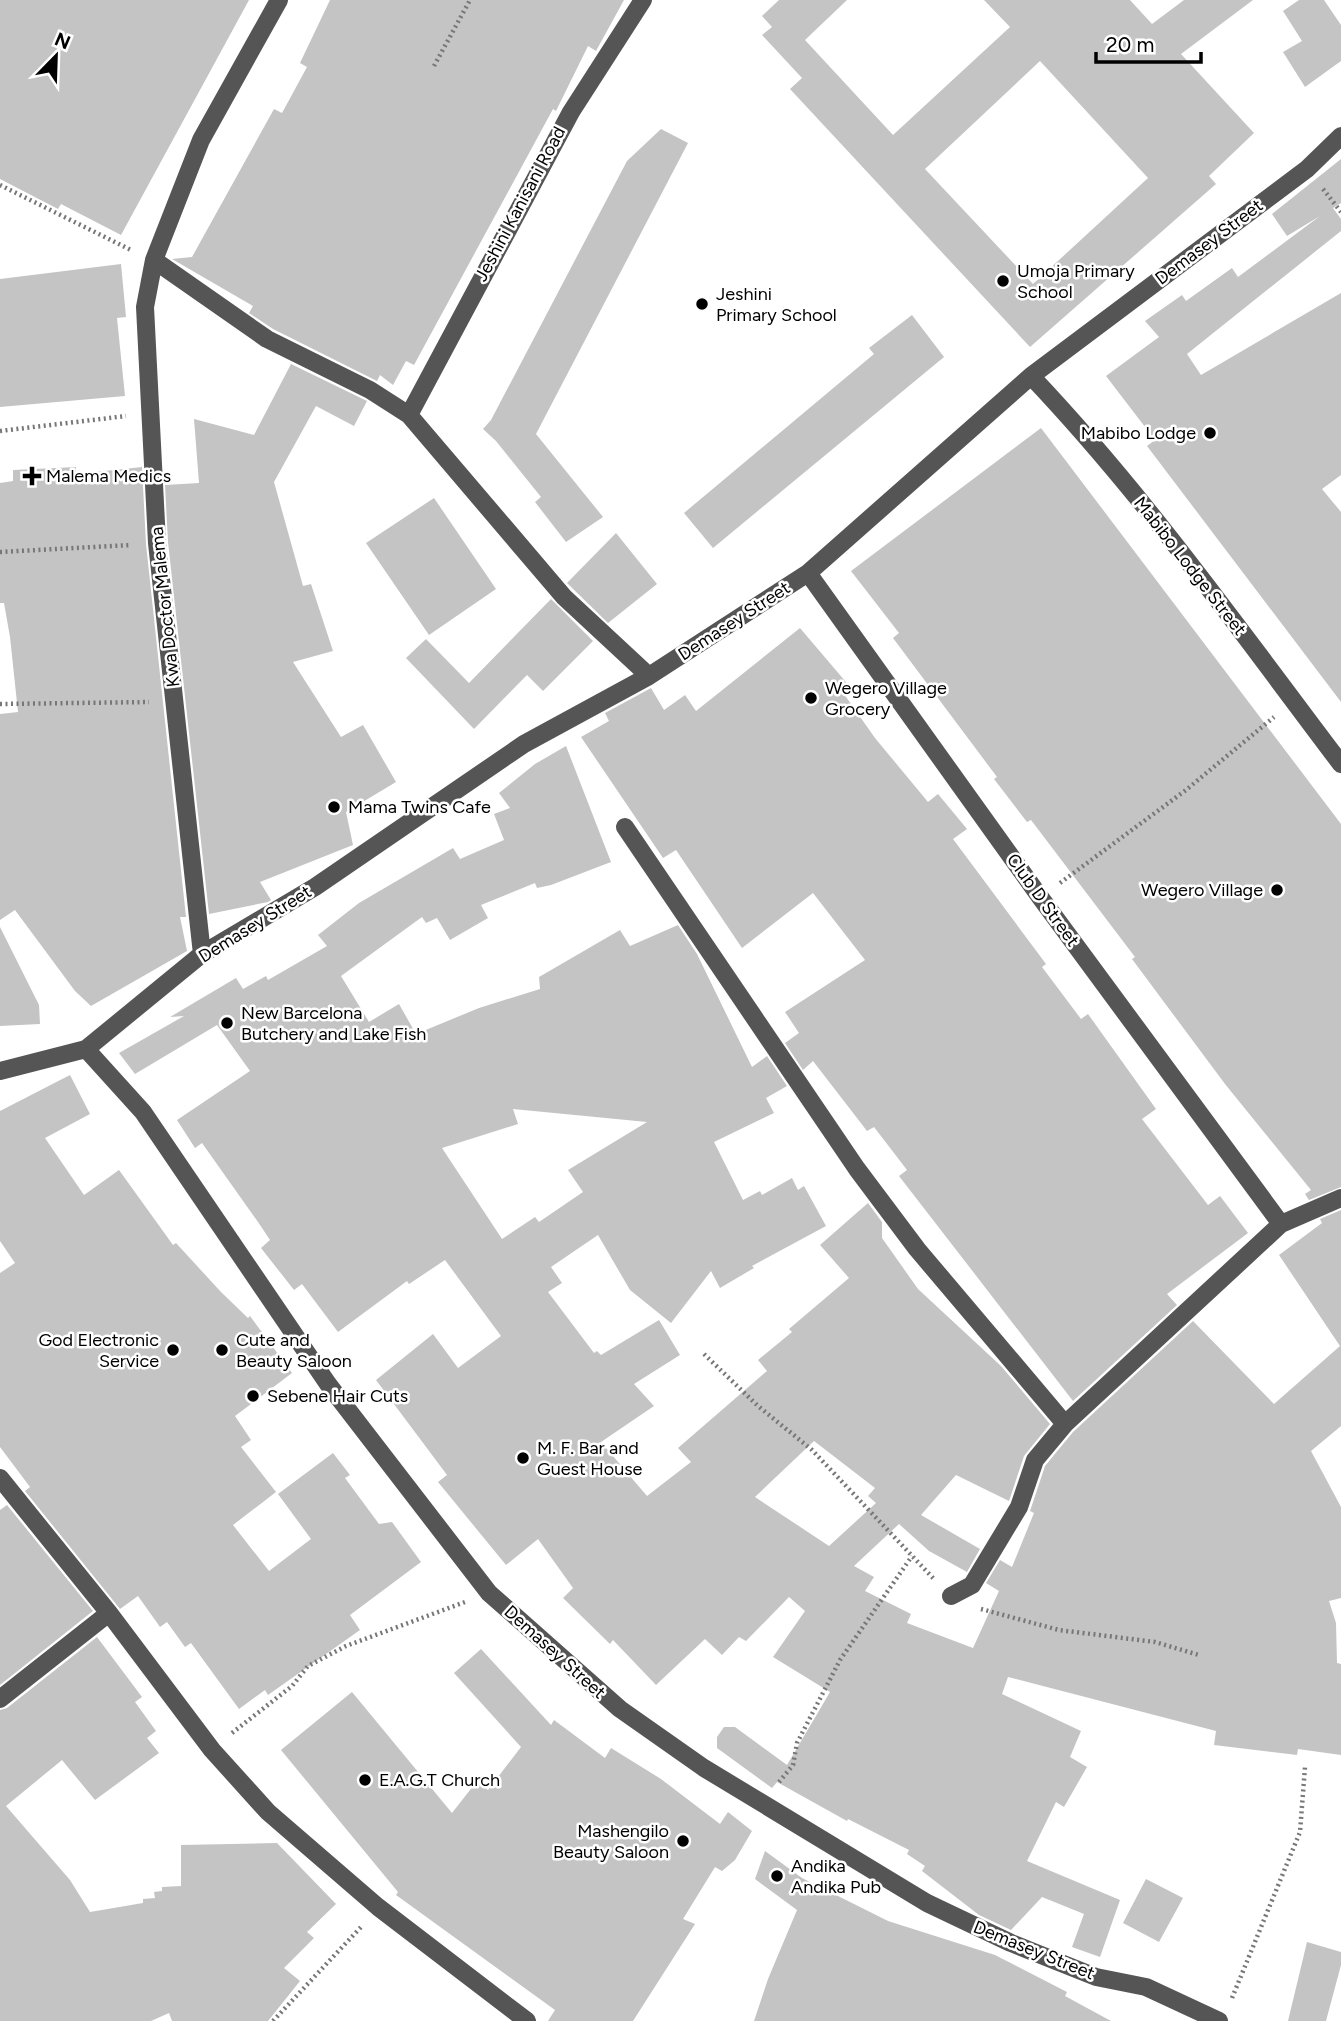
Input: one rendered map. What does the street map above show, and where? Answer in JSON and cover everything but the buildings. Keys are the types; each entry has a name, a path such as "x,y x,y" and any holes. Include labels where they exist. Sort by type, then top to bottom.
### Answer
{"street":[{"path":"279,0 201,140 154,260 267,339 370,390 409,415 564,597 649,676"},
{"name":"Jeshini Kanisani Road","path":"409,415 570,112 643,0"},
{"name":"Demasey Street","path":"0,1071 86,1049 202,954 315,887 524,744 649,676 808,573 1031,376 1307,169 1341,136"},
{"name":"Kwa Doctor Malema","path":"154,260 145,307 148,414 157,543 202,954"},
{"name":"Mabibo Lodge Street","path":"1031,376 1082,430 1143,504 1341,764"},
{"name":"Club D Street","path":"808,573 1040,897 1281,1224"},
{"path":"625,827 842,1148 917,1249 1065,1424"},
{"name":"Demasey Street","path":"86,1049 143,1112 328,1384 489,1594 620,1709 762,1803 927,1903 1023,1948 1096,1977 1146,1987 1223,2015"},
{"path":"951,1596 972,1585 1020,1507 1035,1460 1065,1424 1281,1224 1341,1198"},
{"path":"0,1478 109,1613 212,1751 268,1812 377,1908 527,2021"},
{"path":"0,1699 109,1613"}],"path":[{"path":"434,66 470,0"},
{"path":"0,185 79,227 154,260"},
{"path":"0,431 148,414"},
{"path":"0,552 157,543"},
{"path":"1040,897 1186,790 1293,701"},
{"path":"0,704 175,702"},
{"path":"704,1354 758,1406 812,1450 951,1596 978,1608 1059,1630 1155,1642 1199,1655"},
{"path":"762,1803 793,1765 796,1743 840,1660 912,1556"},
{"path":"212,1751 256,1712 292,1686 308,1666 346,1646 489,1594"},
{"path":"1223,2015 1300,1832 1305,1768"},
{"path":"273,2021 331,1962 377,1908"}],"place":[{"name":"Umoja Primary School","path":"1003,281"},
{"name":"Jeshini Primary School","path":"702,304"},
{"name":"Mabibo Lodge","path":"1210,433"},
{"name":"Malema Medics","path":"32,476"},
{"name":"Wegero Village Grocery","path":"811,698"},
{"name":"Mama Twins Cafe","path":"334,807"},
{"name":"Wegero Village","path":"1277,890"},
{"name":"New Barcelona Butchery and Lake Fish","path":"227,1023"},
{"name":"God Electronic Service","path":"173,1350"},
{"name":"Cute and Beauty Saloon","path":"222,1350"},
{"name":"Sebene Hair Cuts","path":"253,1396"},
{"name":"M. F. Bar and Guest House","path":"523,1458"},
{"name":"E.A.G.T Church","path":"365,1780"},
{"name":"Mashengilo Beauty Saloon","path":"683,1841"},
{"name":"Andika Andika Pub","path":"777,1876"}]}
